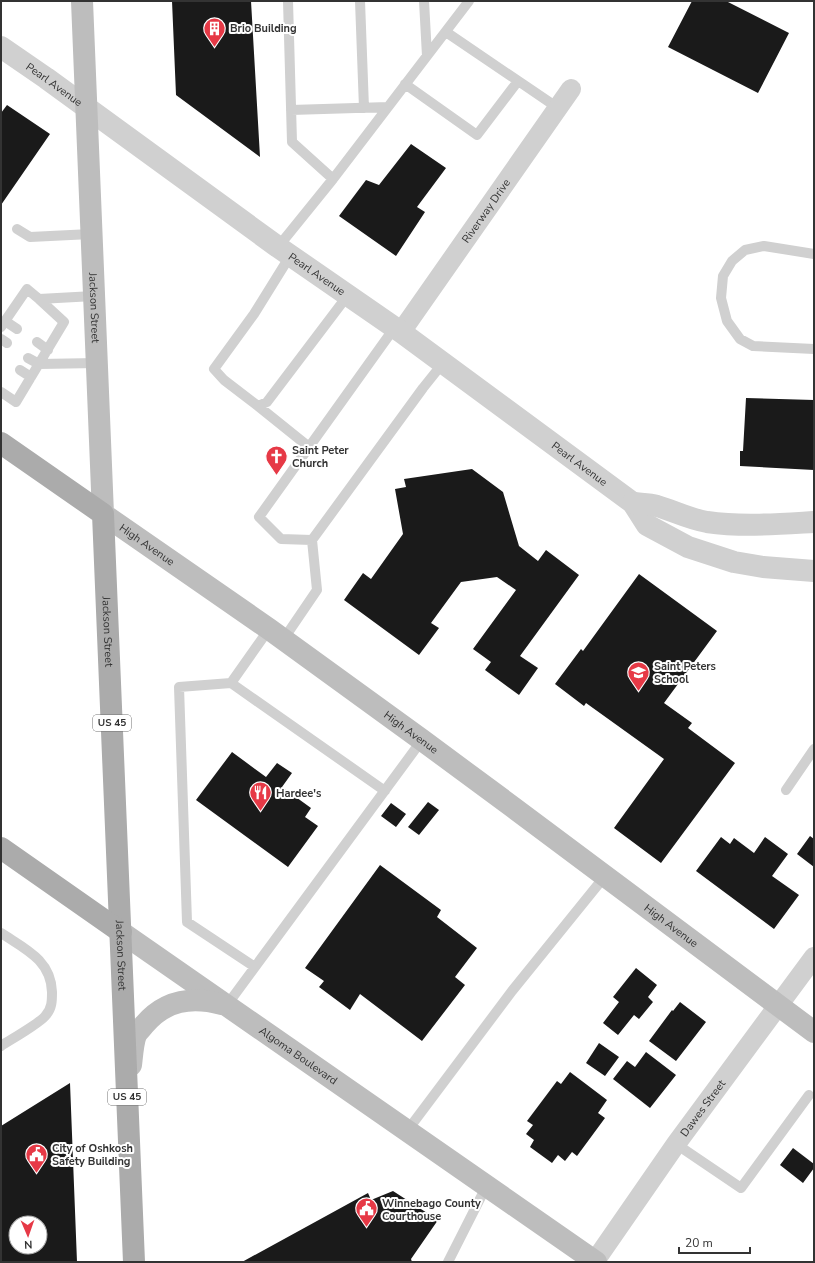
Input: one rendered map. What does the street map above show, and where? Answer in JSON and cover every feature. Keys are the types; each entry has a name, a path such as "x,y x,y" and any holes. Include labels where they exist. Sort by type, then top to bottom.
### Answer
{"main road":[{"name":"Jackson Street","path":"82,1 134,1262"},
{"name":"High Avenue","path":"1,443 276,635 422,740 814,1032"},
{"name":"Algoma Boulevard","path":"1,849 227,1005 406,1132 596,1262"},
{"path":"127,1086 136,1035 150,1018 159,1010 184,1000 211,1001 227,1005"}],"street":[{"name":"Pearl Avenue","path":"1,47 284,251 443,363 632,503 647,525 688,547 734,562 763,567 814,571"},
{"name":"Riverway Drive","path":"398,330 571,89"},
{"name":"Pearl Avenue","path":"632,503 656,506 706,522 763,525 814,522"},
{"name":"Dawes Street","path":"596,1262 676,1144 814,957"}],"lane":[{"path":"288,1 292,142 333,180"},
{"path":"360,1 364,108"},
{"path":"424,1 427,56"},
{"path":"309,447 224,380 214,369 254,314 284,251 333,180 469,1"},
{"path":"446,32 558,108"},
{"path":"405,84 477,135 518,81"},
{"path":"291,110 388,107"},
{"path":"17,229 30,237 91,234"},
{"path":"814,254 764,246 745,250 732,261 723,276 721,298 728,321 740,339 753,346 814,349"},
{"path":"1,392 16,402 64,322 27,289 3,324 17,329"},
{"path":"258,406 267,402 348,295"},
{"path":"39,299 94,296"},
{"path":"312,540 281,539 259,517 309,447 398,330"},
{"path":"37,342 48,350"},
{"path":"28,358 39,364 96,363"},
{"path":"231,683 317,590 312,540 423,388 443,363"},
{"path":"20,370 31,377"},
{"path":"255,967 187,922 178,687 231,683 385,791"},
{"path":"227,1005 422,740"},
{"path":"786,790 814,749"},
{"path":"406,1132 512,991 605,876"},
{"path":"1,933 33,954 46,968 52,985 52,1003 46,1016 1,1046"},
{"path":"676,1144 741,1188 809,1095"},
{"path":"448,1262 486,1187"}],"building":[{"name":"Brio Building","path":"172,1 251,1 260,157 176,95"},
{"path":"692,1 726,1 789,33 758,93 668,47"},
{"path":"7,105 50,134 1,205 1,113"},
{"path":"411,144 446,168 417,207 425,212 396,256 339,216 366,180 379,185"},
{"path":"746,398 814,400 814,470 740,466 740,451 743,451"},
{"path":"472,469 503,492 519,546 538,561 546,550 579,575 520,656 538,668 519,695 485,670 491,662 473,649 516,590 497,577 461,582 431,623 439,628 419,655 344,600 363,573 371,579 403,534 395,489 406,487 404,479"},
{"path":"639,574 717,631 664,703 692,723 688,728 735,763 661,863 614,828 664,759 586,703 584,706 555,684 581,649 583,651"},
{"name":"Hardee's","path":"232,752 266,777 277,763 292,773 282,787 311,808 305,817 318,826 288,867 196,800"},
{"path":"428,802 439,810 419,835 408,827"},
{"path":"391,803 406,814 396,827 381,816"},
{"path":"810,836 814,839 814,867 797,854"},
{"path":"721,837 730,844 734,838 754,853 765,837 788,854 772,876 799,895 774,929 696,871"},
{"path":"380,865 441,910 437,917 477,948 455,977 465,985 422,1041 360,994 350,1010 319,987 324,981 305,968"},
{"path":"636,968 657,985 648,997 653,1002 639,1019 634,1015 618,1035 603,1023 619,1002 613,997"},
{"path":"680,1002 706,1022 676,1061 649,1041 672,1010 673,1011"},
{"path":"599,1043 619,1057 605,1076 586,1063"},
{"path":"646,1052 676,1075 650,1108 613,1079 627,1061 635,1067"},
{"path":"570,1072 607,1100 598,1113 605,1118 577,1156 572,1152 565,1161 558,1155 552,1163 530,1147 534,1140 526,1134 533,1125 527,1121 557,1081 561,1084"},
{"name":"City of Oshkosh Safety Building","path":"70,1083 77,1262 1,1262 1,1126"},
{"path":"793,1148 814,1164 814,1168 803,1183 780,1165"},
{"name":"Winnebago County Courthouse","path":"393,1191 438,1220 411,1259 412,1262 242,1262 368,1193 371,1200"}],"place":[{"name":"Brio Building","path":"214,48"},
{"name":"Saint Peter Church","path":"276,476"},
{"name":"Saint Peters School","path":"639,692"},
{"name":"Hardee's","path":"261,812"},
{"name":"City of Oshkosh Safety Building","path":"37,1174"},
{"name":"Winnebago County Courthouse","path":"367,1228"}]}
